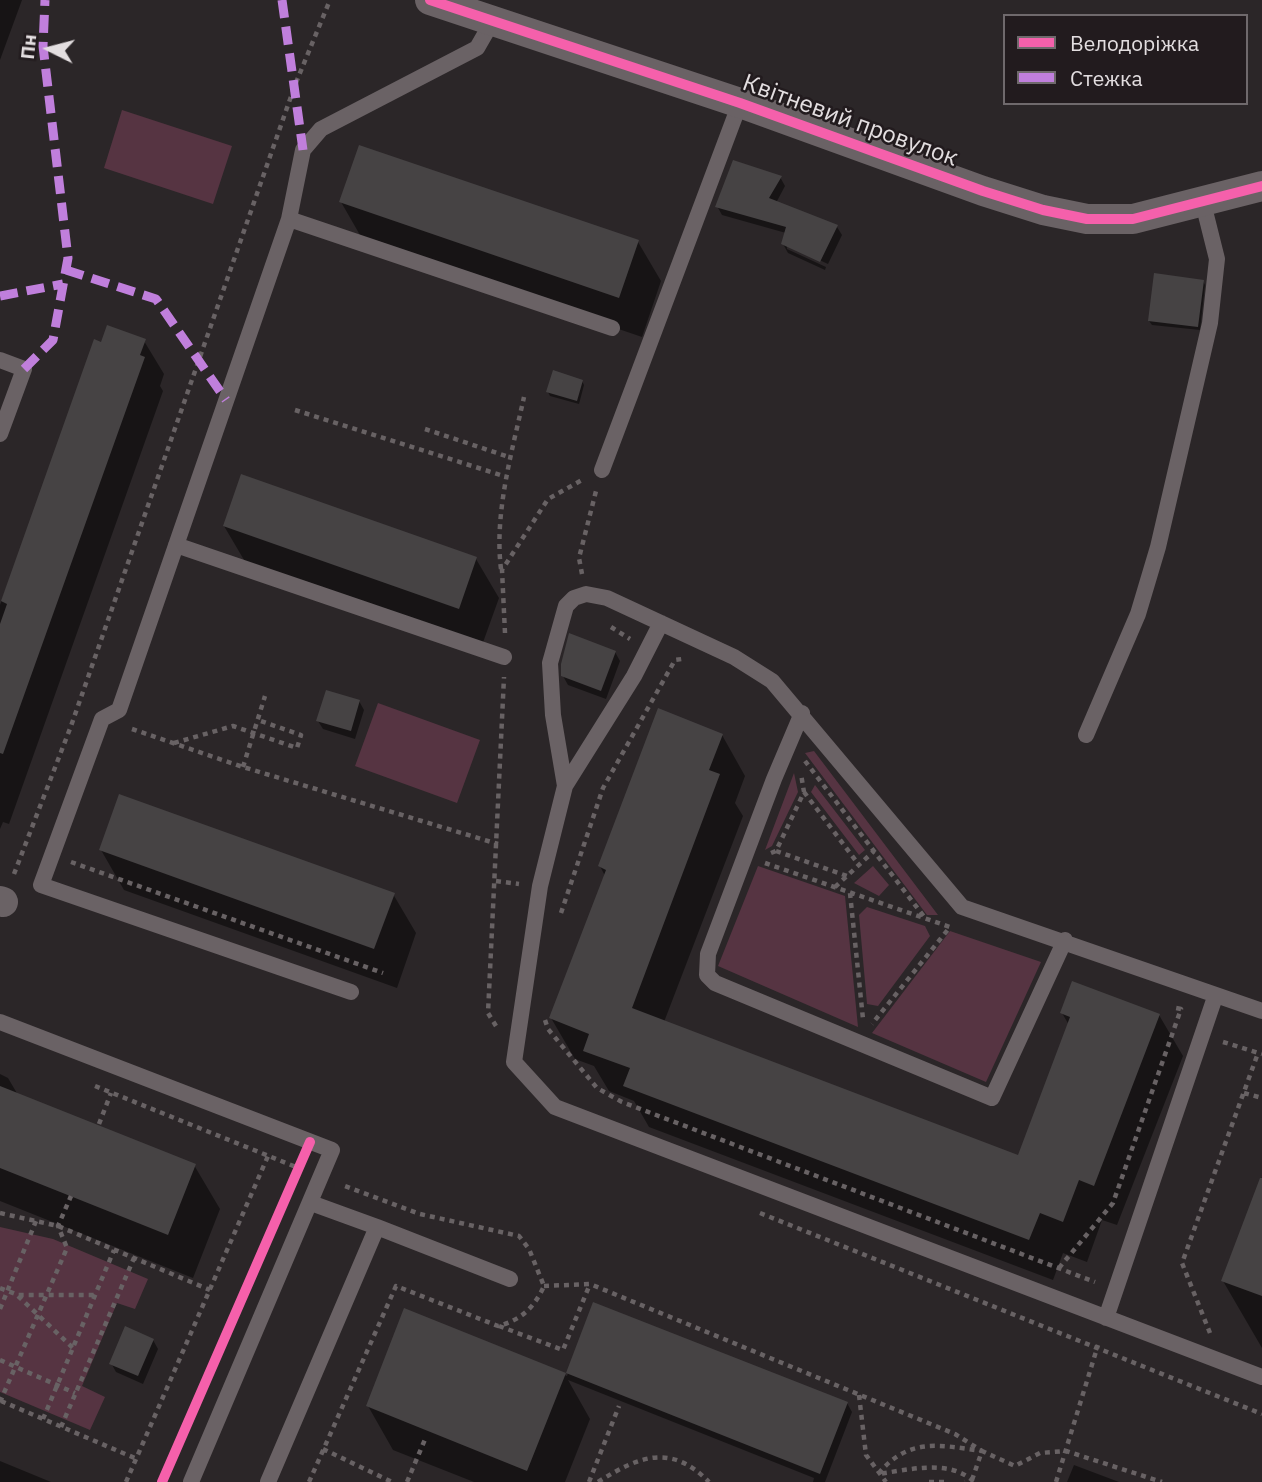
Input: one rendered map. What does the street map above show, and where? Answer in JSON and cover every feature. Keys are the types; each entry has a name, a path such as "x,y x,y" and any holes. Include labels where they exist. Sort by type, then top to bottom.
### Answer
{"street":[{"name":"Квітневий провулок","path":"430,0 740,103 1043,210 1087,219 1133,219 1262,186"}],"lane":[{"path":"351,992 41,885 102,719 119,710 289,219 303,150 321,129 477,48 492,22"},
{"path":"602,470 665,317 740,103"},
{"path":"1086,735 1142,600 1158,547 1210,323 1217,259 1203,203"},
{"path":"289,219 611,328"},
{"path":"0,360 24,369 0,434"},
{"path":"176,545 504,657"},
{"path":"565,786 553,715 550,663 566,606 574,598 586,594 607,598 734,657 772,681 802,713 962,907 1065,940 1214,997 1262,1011"},
{"path":"661,623 634,676 565,786 540,886 514,1062 555,1107 1262,1377"},
{"path":"802,713 774,779 708,954 707,975 715,983 992,1098 1065,940"},
{"path":"1106,1318 1214,997"},
{"path":"0,1023 331,1150 311,1203 191,1482"},
{"path":"311,1203 510,1279"},
{"path":"268,1482 377,1227"}],"path":[{"path":"1,902 71,726 295,85 330,0"},
{"path":"502,1037 488,1013 498,844 499,729 504,657 499,550 507,477 524,397"},
{"path":"295,410 507,477"},
{"path":"425,429 512,458"},
{"path":"502,570 548,499 602,470"},
{"path":"243,767 265,696"},
{"path":"71,726 102,719 243,767 498,844"},
{"path":"173,743 233,726 297,748 301,735 258,720"},
{"path":"804,759 925,919"},
{"path":"804,792 859,865"},
{"path":"25,846 383,974"},
{"path":"776,851 847,876"},
{"path":"835,887 874,851"},
{"path":"754,860 962,931"},
{"path":"850,893 863,1021"},
{"path":"942,916 950,927"},
{"path":"864,1034 950,927"},
{"path":"1059,1268 1113,1203 1181,1009 1169,1005"},
{"path":"1202,1036 1260,1054 1182,1263 1210,1334 1223,1339"},
{"path":"86,1083 420,1214 519,1236 529,1249 544,1286"},
{"path":"99,1125 111,1093"},
{"path":"1244,1093 1262,1098"},
{"path":"293,1181 310,1142"},
{"path":"127,1482 268,1156"},
{"path":"71,1196 58,1226 67,1248 0,1401 136,1459"},
{"path":"750,1209 1262,1414"},
{"path":"0,1213 58,1226 210,1290"},
{"path":"0,1309 36,1221"},
{"path":"43,1419 114,1250"},
{"path":"61,1427 134,1258"},
{"path":"544,1286 590,1284 955,1434 982,1451 1015,1466 1040,1453 1066,1451 1162,1482"},
{"path":"309,1482 396,1286 563,1350 590,1284"},
{"path":"498,1326 512,1323 528,1312 544,1286"},
{"path":"0,1288 18,1295 73,1348"},
{"path":"18,1295 95,1296"},
{"path":"1056,1482 1106,1318"},
{"path":"0,1360 75,1393"},
{"path":"859,1394 866,1455 886,1482"},
{"path":"589,1482 619,1406"},
{"path":"407,1482 426,1437"},
{"path":"878,1474 892,1457 909,1448 929,1445 982,1451"},
{"path":"323,1449 392,1482"},
{"path":"972,1480 982,1451"},
{"path":"598,1482 629,1462 663,1456 694,1467 709,1482"},
{"path":"878,1474 941,1467 964,1474 972,1480"},
{"path":"965,1482 972,1480"},
{"path":"929,1482 947,1482"}],"shaded area":[{"path":"122,110 232,146 213,204 104,168"},
{"path":"378,703 480,740 457,803 355,766"},
{"path":"814,751 938,915 927,915 805,753"},
{"path":"794,773 798,792 772,846 765,850"},
{"path":"815,785 865,850 859,855 811,792"},
{"path":"758,866 845,896 858,1027 718,966"},
{"path":"873,866 889,885 879,896 854,883"},
{"path":"867,907 925,926 930,936 878,1006 867,1004 859,915"},
{"path":"950,931 1041,962 986,1082 872,1033"},
{"path":"0,1227 53,1239 148,1279 135,1309 117,1303 82,1386 105,1397 90,1430 0,1392"}],"building":[{"path":"359,145 639,240 619,298 339,202"},
{"path":"733,160 782,176 769,198 838,225 820,262 781,244 786,227 715,207"},
{"path":"1154,273 1204,280 1198,327 1148,321"},
{"path":"107,325 146,339 140,355 145,357 3,754 0,753 0,624 7,604 1,601 94,339 101,342"},
{"path":"553,370 583,380 577,401 546,392"},
{"path":"241,474 477,557 459,609 223,526"},
{"path":"569,633 616,651 601,691 561,676 561,664"},
{"path":"326,690 360,700 351,731 316,721"},
{"path":"658,708 723,734 709,770 720,774 632,1008 1018,1155 1070,1017 1060,1013 1072,981 1160,1014 1094,1186 1079,1180 1063,1222 1040,1213 1029,1240 623,1086 630,1068 583,1051 589,1034 549,1018 606,870 598,866"},
{"path":"119,794 395,893 374,949 99,850"},
{"path":"0,1086 196,1164 168,1235 0,1168"},
{"path":"1262,1178 1262,1296 1221,1281"},
{"path":"593,1302 848,1402 820,1474 566,1373"},
{"path":"404,1308 566,1373 527,1471 366,1406"},
{"path":"125,1326 154,1339 138,1376 109,1364"}],"marked path":[{"path":"24,369 53,340 68,258 43,46 45,0"},
{"path":"282,0 303,150"},
{"path":"66,270 156,299 226,400"},
{"path":"0,296 63,284"}],"cycle path":[{"path":"430,0 740,103 1043,210 1087,219 1133,219 1262,186"},
{"path":"162,1482 310,1142"}]}
